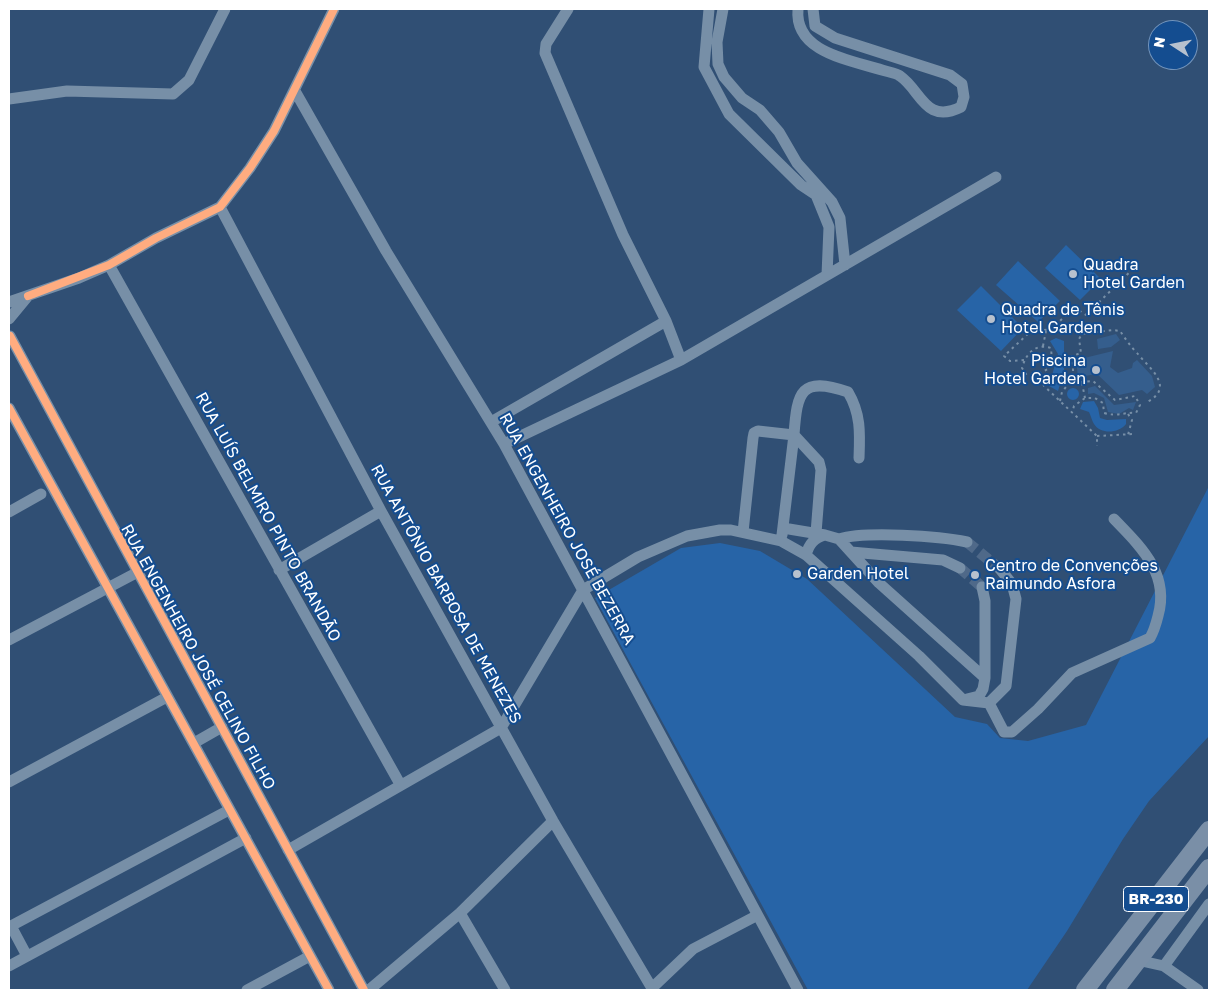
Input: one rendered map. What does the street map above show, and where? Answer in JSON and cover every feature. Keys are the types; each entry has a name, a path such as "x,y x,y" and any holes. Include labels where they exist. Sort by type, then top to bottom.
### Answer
{"highway":[{"name":"BR-230","path":"1084,990 1209,830"},
{"name":"BR-230","path":"1115,990 1209,868"}],"street":[{"path":"9,99 74,91 173,94 189,80 225,9"},
{"path":"9,302 109,265 156,238 220,207 250,168 274,131 334,9"},
{"path":"568,9 546,44 545,52 623,235 666,321 681,360"},
{"path":"709,9 704,67 730,114 801,185 816,195 829,227 827,275"},
{"path":"723,9 718,42 718,64 724,77 742,98 760,110 767,118 779,132 797,163 832,202 840,218 845,265"},
{"path":"798,9 799,24 806,37 818,49 900,76 922,102 934,110 951,112 961,107 964,97 962,84 950,75 835,38 815,26 813,9"},
{"name":"RUA ENGENHEIRO JOSÉ BEZERRA","path":"295,91 386,251 504,444 756,916 798,990"},
{"path":"504,444 681,360 996,177"},
{"name":"RUA ANTÔNIO BARBOSA DE MENEZES","path":"220,207 381,511 553,821 652,989"},
{"name":"RUA LUÍS BELMIRO PINTO BRANDÃO","path":"109,265 400,784"},
{"path":"9,319 28,296"},
{"path":"491,422 666,321"},
{"name":"RUA ENGENHEIRO JOSÉ CELINO FILHO","path":"9,333 136,573 222,727 364,990"},
{"path":"781,540 784,528 796,411 799,397 805,389 815,386 834,387 848,392 856,406 860,422 859,458"},
{"path":"9,408 106,588 194,743 329,990"},
{"path":"743,532 754,434 758,431 794,435 819,462 821,470 821,534 808,546 806,555"},
{"path":"9,512 41,494"},
{"path":"279,570 381,511"},
{"path":"989,703 1004,732 1012,732 1038,709 1072,673 1150,638 1154,632 1163,601 1160,586 1145,551 1114,520"},
{"path":"784,528 839,539 879,583 985,678"},
{"path":"288,850 400,784 501,728 583,590 638,557 687,536 720,530 743,532 781,540 806,555 919,656 963,700 989,703"},
{"path":"839,539 848,536 886,536 952,538 967,542"},
{"path":"851,552 943,560 960,568"},
{"path":"989,703 1006,686 1016,599 1012,584 1000,569"},
{"path":"9,640 136,573"},
{"path":"963,700 979,696 983,689 985,678 985,601 982,587"},
{"path":"9,782 167,697"},
{"path":"194,743 222,727"},
{"path":"27,956 10,926 229,810"},
{"path":"369,990 460,913 553,821"},
{"path":"9,966 246,838"},
{"path":"1164,966 1208,909"},
{"path":"460,913 505,990"},
{"path":"652,989 693,949 756,916"},
{"path":"247,990 310,956"},
{"path":"1137,960 1164,966 1183,985 1198,990"}],"path":[{"path":"1024,360 1010,362 1004,356 1030,332 1052,329 1074,307 1086,315 1138,263"},
{"path":"1043,346 1046,330"},
{"path":"1074,384 1072,356 1081,354 1079,339 1082,334 1113,330 1120,331 1136,353 1157,373 1159,391 1156,396 1147,402"},
{"path":"1043,346 1051,348 1053,353 1048,369 1040,373 1026,374 1022,368 1024,360 1034,348 1043,346"},
{"path":"1040,373 1044,386 1097,436 1134,434"},
{"path":"1060,401 1069,383 1094,381 1115,400 1134,396 1140,405 1136,413 1117,416 1104,413 1103,403 1095,398 1085,398 1074,406 1072,413"},
{"path":"1082,383 1085,398"},
{"path":"1127,413 1132,420 1128,435"},
{"path":"1097,436 1097,446"}],"shaded area":[{"name":"Quadra Hotel Garden","path":"1066,245 1101,279 1080,300 1045,268"},
{"name":"Quadra de Tênis Hotel Garden","path":"1018,261 1060,301 1038,322 996,285"},
{"name":"Quadra de Tênis Hotel Garden","path":"981,286 1023,328 1001,351 957,310"},
{"path":"1116,334 1120,340 1111,347 1098,349 1097,339"},
{"path":"1056,338 1064,341 1064,381 1061,381 1058,391 1049,386 1058,354 1050,341"},
{"name":"Piscina Hotel Garden","path":"1113,351 1110,367 1118,373 1132,368 1133,363 1137,360 1152,376 1155,387 1147,394 1142,390 1119,395 1097,374 1078,377 1076,360"},
{"path":"1095,386 1114,405 1136,402 1133,410 1129,408 1119,414 1108,412 1104,398 1094,393 1088,394 1088,388"},
{"path":"1075,388 1078,389 1078,399 1071,400 1068,399 1067,392 1068,389"},
{"path":"1094,401 1100,418 1107,420 1126,419 1126,424 1115,431 1105,431 1097,428 1089,412 1080,409 1083,402"},
{"path":"1209,486 1209,736 1149,801 1123,839 1067,931 1027,990 808,990 595,598 681,548 720,543 760,551 807,579 955,717 987,724 1000,738 1028,741 1086,725"}],"tunnel":[{"path":"967,542 1000,569"},
{"path":"960,568 982,587"}],"cycle path":[{"path":"28,296 109,265 156,238 220,207 250,168 274,131 334,9"},
{"path":"10,336 364,990"},
{"path":"9,408 329,990"}],"place":[{"name":"Quadra Hotel Garden","path":"1073,274"},
{"name":"Quadra de Tênis Hotel Garden","path":"991,319"},
{"name":"Piscina Hotel Garden","path":"1096,370"},
{"name":"Garden Hotel","path":"797,574"},
{"name":"Centro de Convenções Raimundo Asfora","path":"975,575"}]}
